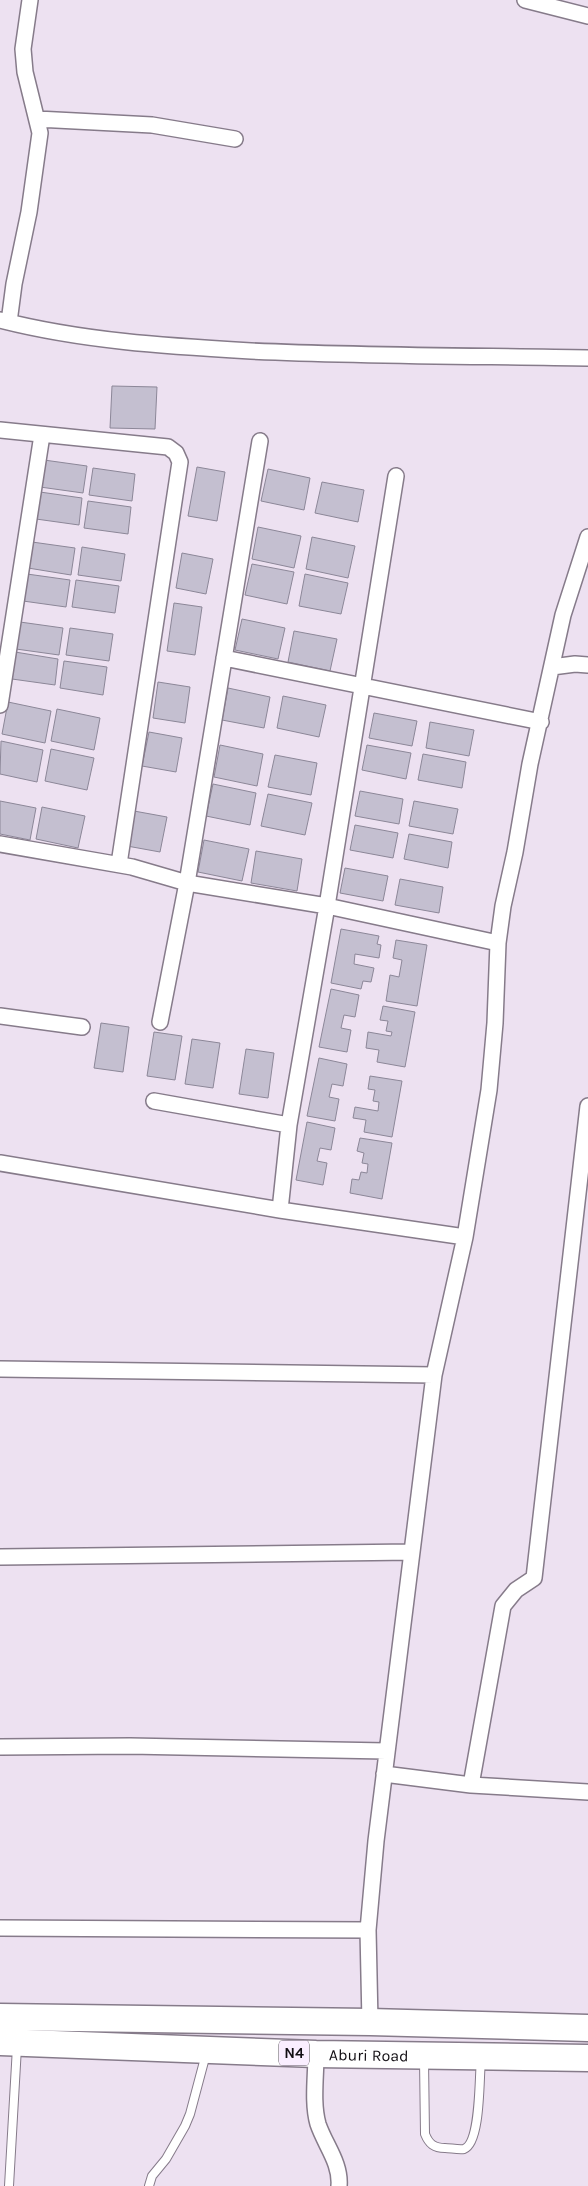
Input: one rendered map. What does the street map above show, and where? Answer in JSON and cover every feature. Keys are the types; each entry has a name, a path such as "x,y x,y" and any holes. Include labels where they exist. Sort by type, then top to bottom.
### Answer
{"highway":[{"name":"Aburi Road","path":"0,2017 370,2022 588,2028"},
{"name":"Aburi Road","path":"8,2042 316,2054 588,2058"}],"street":[{"path":"30,0 23,49 25,72 40,133 29,212 4,321 81,337 192,348 326,354 588,358"},
{"path":"525,0 588,16"},
{"path":"37,119 152,125 235,139"},
{"path":"0,430 168,447 176,453 180,462 119,864"},
{"path":"0,705 42,434"},
{"path":"160,1022 187,883 260,441"},
{"path":"280,1210 290,1125 396,476"},
{"path":"370,2022 368,1930 386,1751 434,1375 465,1237 489,1090 495,1023 498,943 530,764 570,591 588,537"},
{"path":"224,658 541,722"},
{"path":"552,667 576,664 588,665"},
{"path":"0,844 119,864 165,875 187,883 327,906 498,943"},
{"path":"0,1016 82,1027"},
{"path":"154,1101 290,1125"},
{"path":"471,1785 503,1606 516,1590 534,1578 588,1106"},
{"path":"0,1163 280,1210 465,1237"},
{"path":"0,1369 434,1375"},
{"path":"0,1557 412,1552"},
{"path":"0,1747 130,1746 386,1751"},
{"path":"384,1774 471,1785 588,1792"},
{"path":"0,1928 368,1930"},
{"path":"316,2054 316,2110 318,2124 336,2165 339,2186"}],"lane":[{"path":"8,2042 9,2186"},
{"path":"149,2186 152,2176 166,2159 185,2126 208,2050"},
{"path":"424,2056 425,2134 432,2146 463,2149 469,2145 476,2131 481,2056"}],"building":[{"path":"112,386 157,387 155,429 110,428"},
{"path":"44,460 87,466 83,493 40,487"},
{"path":"197,467 225,472 217,521 188,516"},
{"path":"93,468 135,474 132,501 89,495"},
{"path":"268,469 310,478 304,510 261,501"},
{"path":"322,482 364,490 358,522 315,513"},
{"path":"40,492 82,498 79,525 36,519"},
{"path":"88,501 131,507 128,534 84,528"},
{"path":"258,527 301,536 294,568 252,559"},
{"path":"312,537 355,546 348,578 306,569"},
{"path":"32,542 75,548 71,575 28,568"},
{"path":"82,547 125,554 121,581 78,575"},
{"path":"182,553 213,559 206,594 176,588"},
{"path":"252,564 294,572 287,604 245,595"},
{"path":"27,574 70,580 66,607 23,601"},
{"path":"305,574 348,583 341,614 299,606"},
{"path":"76,580 119,586 115,613 72,607"},
{"path":"174,603 202,607 195,655 167,651"},
{"path":"242,619 285,628 278,659 235,650"},
{"path":"20,622 63,628 59,655 16,649"},
{"path":"70,628 113,634 109,661 66,655"},
{"path":"294,631 337,639 330,671 288,662"},
{"path":"15,652 58,659 55,685 12,679"},
{"path":"64,661 107,667 103,695 60,688"},
{"path":"158,682 190,687 185,723 153,718"},
{"path":"228,688 270,697 264,728 222,720"},
{"path":"283,696 326,705 319,737 277,728"},
{"path":"8,702 51,711 45,743 2,734"},
{"path":"57,709 100,718 94,750 51,741"},
{"path":"374,713 417,721 412,746 369,738"},
{"path":"430,722 474,730 469,756 426,748"},
{"path":"149,732 182,738 176,772 142,766"},
{"path":"1,741 43,750 37,782 0,774"},
{"path":"220,745 263,754 257,786 214,777"},
{"path":"367,745 411,753 406,779 362,770"},
{"path":"51,749 94,758 87,790 45,781"},
{"path":"423,754 466,762 462,788 418,780"},
{"path":"275,755 317,763 311,795 268,787"},
{"path":"213,784 256,793 250,825 206,816"},
{"path":"360,791 403,799 399,824 355,816"},
{"path":"268,794 312,803 305,835 261,826"},
{"path":"0,801 36,808 30,840 0,834"},
{"path":"414,801 458,809 453,834 409,826"},
{"path":"42,807 85,816 78,848 36,839"},
{"path":"134,811 167,817 160,852 127,846"},
{"path":"355,825 398,833 393,858 350,850"},
{"path":"409,834 452,842 448,868 404,859"},
{"path":"204,840 249,849 242,881 198,872"},
{"path":"256,851 302,859 297,891 251,883"},
{"path":"345,868 388,876 383,901 340,893"},
{"path":"400,879 443,887 439,913 395,905"},
{"path":"341,929 379,936 377,944 381,945 379,958 355,954 354,964 374,968 371,982 363,981 361,989 331,983"},
{"path":"396,940 427,945 417,1006 386,1001 390,975 399,977 402,960 393,958"},
{"path":"331,989 359,995 355,1017 344,1015 341,1028 351,1030 347,1052 319,1047"},
{"path":"383,1006 415,1012 405,1067 377,1062 379,1050 366,1048 368,1032 391,1036 392,1032 386,1031 388,1021 380,1020"},
{"path":"101,1023 129,1027 123,1072 94,1068"},
{"path":"154,1032 182,1036 175,1080 147,1076"},
{"path":"192,1039 220,1043 213,1088 185,1084"},
{"path":"246,1049 274,1053 268,1098 239,1094"},
{"path":"319,1058 347,1064 343,1086 332,1084 329,1097 339,1099 335,1121 307,1116"},
{"path":"370,1076 402,1081 392,1137 364,1132 366,1120 353,1118 355,1107 378,1111 379,1102 373,1101 375,1090 368,1089"},
{"path":"307,1122 335,1128 331,1150 320,1148 317,1161 327,1163 323,1185 296,1180"},
{"path":"360,1138 392,1143 382,1199 350,1193 352,1179 359,1180 361,1172 367,1173 368,1164 362,1163 364,1153 357,1151"}]}
